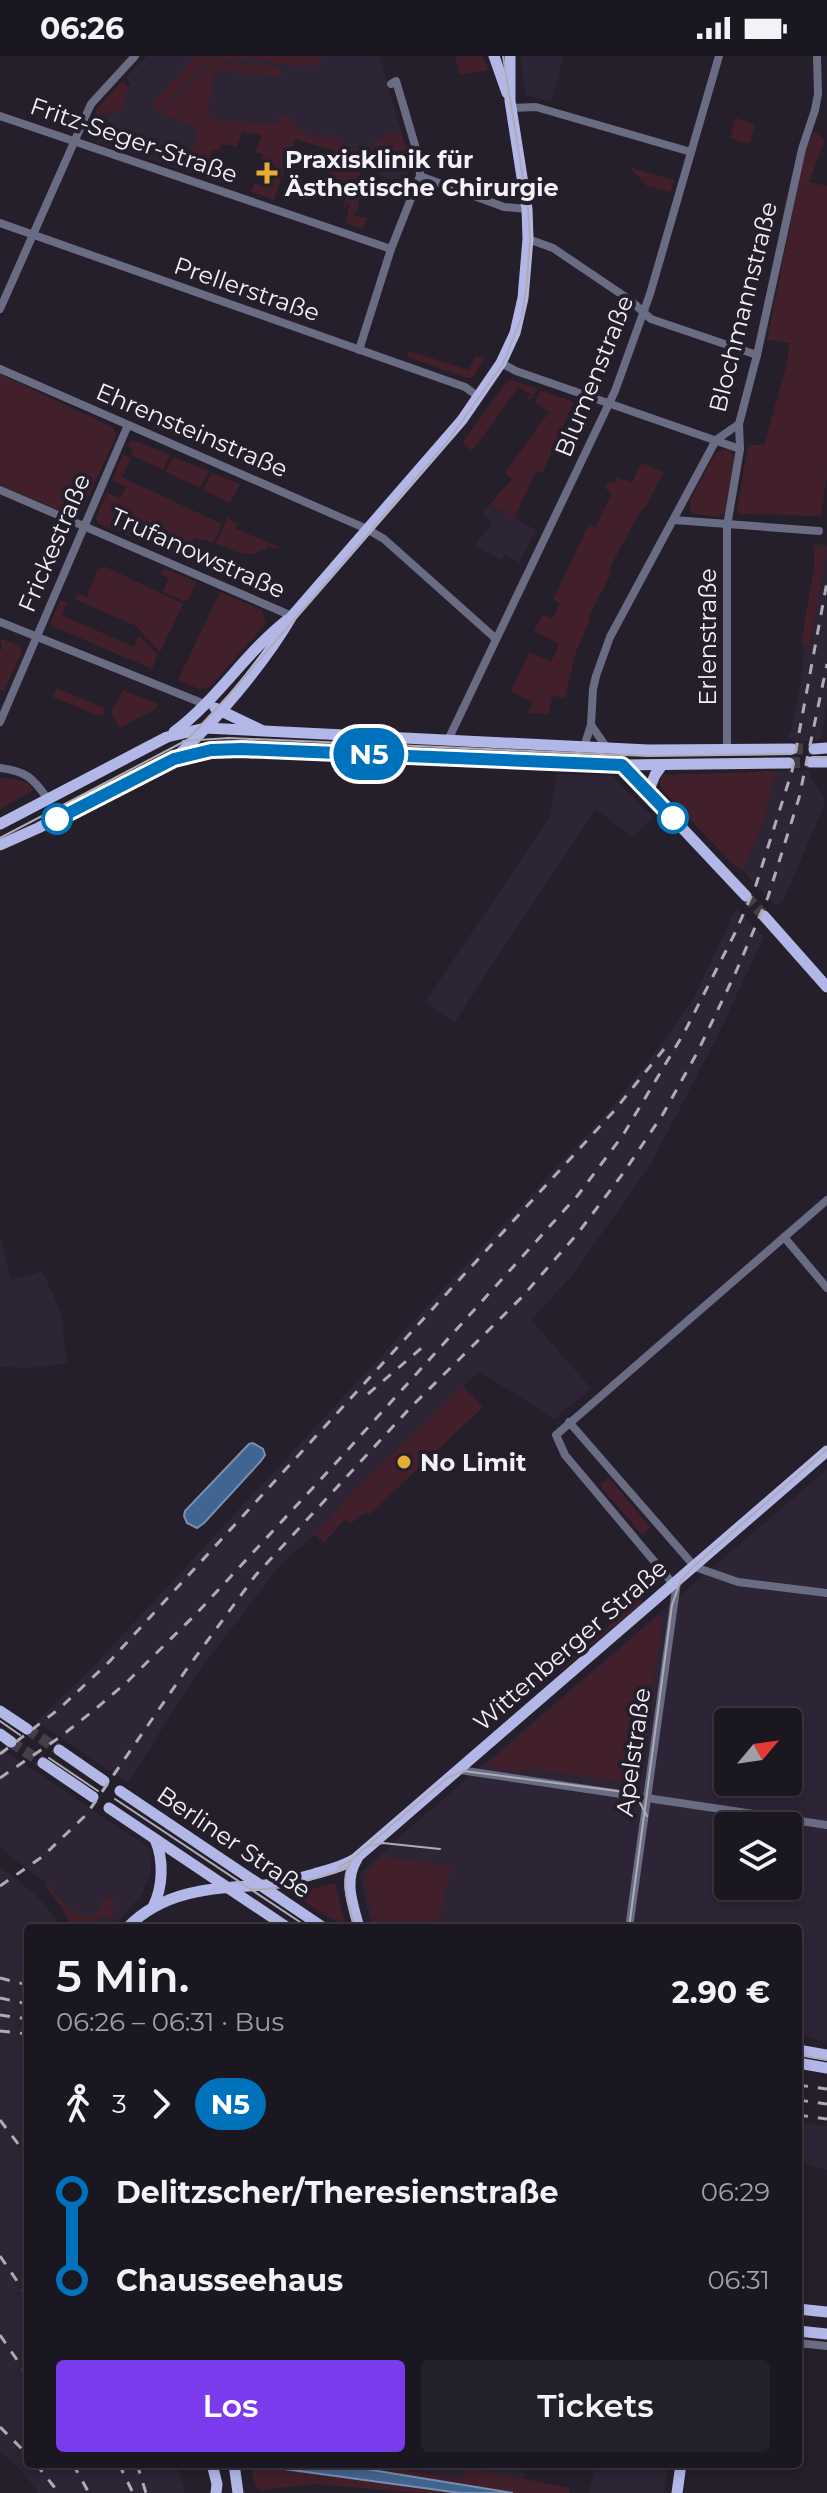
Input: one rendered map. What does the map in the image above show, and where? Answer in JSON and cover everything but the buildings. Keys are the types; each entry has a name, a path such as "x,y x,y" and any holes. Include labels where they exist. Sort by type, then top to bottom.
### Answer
{"main road":[{"path":"494,56 511,104"},
{"path":"174,759 221,710 273,646 292,616 456,427 501,363 520,316 528,239 527,209 511,104 510,56"},
{"path":"0,824 167,737 207,705 267,637 292,616"},
{"path":"207,705 266,733"},
{"path":"167,737 205,728 607,748 792,749"},
{"path":"607,748 746,896"},
{"path":"0,845 174,759 211,750 622,765 789,763"},
{"path":"811,762 827,762"},
{"path":"648,792 662,765"},
{"path":"764,916 827,987"},
{"name":"Wittenberger Straße","path":"132,1924 153,1907 180,1895 277,1883 339,1867 360,1855 827,1451"},
{"path":"0,1711 27,1729"},
{"path":"0,1734 11,1742"},
{"path":"59,1750 104,1781"},
{"path":"43,1763 93,1797"},
{"name":"Berliner Straße","path":"120,1791 251,1885 317,1924"},
{"name":"Berliner Straße","path":"109,1808 282,1924"},
{"path":"153,1907 161,1876 155,1839"},
{"path":"358,1924 349,1881 351,1870 360,1855"},
{"path":"802,2051 827,2055"},
{"path":"802,2064 827,2068"},
{"path":"802,2309 827,2312"},
{"path":"802,2331 827,2334"},
{"path":"213,2468 218,2490"},
{"path":"235,2468 238,2493"},
{"path":"677,2493 680,2468"},
{"path":"237,2479 247,2493"}],"street":[{"path":"0,309 91,104 135,56"},
{"name":"Blumenstraße","path":"448,740 610,404 650,294 719,56"},
{"name":"Blochmannstraße","path":"584,747 591,725 593,689 610,637 716,440 739,424 802,149 815,110 818,94 817,56"},
{"path":"359,350 391,249 420,176 419,159 396,81 391,84"},
{"path":"511,104 536,107 691,152"},
{"name":"Fritz-Seger-Straße","path":"0,116 391,249"},
{"path":"420,176 504,207 527,209"},
{"name":"Prellerstraße","path":"0,223 465,387 479,397"},
{"path":"528,239 553,248 630,300 651,319 757,355"},
{"path":"501,363 516,371 740,449"},
{"name":"Ehrensteinstraße","path":"0,369 368,529 384,539 495,638"},
{"name":"Erlenstraße","path":"727,749 727,526 740,449 739,424"},
{"name":"Frickestraße","path":"0,722 128,425"},
{"name":"Trufanowstraße","path":"0,490 292,616"},
{"path":"674,520 819,531"},
{"path":"0,622 207,705"},
{"path":"591,725 607,748"},
{"path":"0,768 17,770 33,779 47,798"},
{"path":"676,1583 565,1455 556,1435 827,1200"},
{"path":"784,1237 827,1288"},
{"path":"569,1422 695,1567 738,1582 827,1593"},
{"name":"Apelstraße","path":"630,1924 676,1583"},
{"path":"460,1770 827,1825"},
{"path":"802,2343 827,2346"}],"shaded area":[{"path":"147,56 379,56 411,165 405,185 369,171 364,159 291,138 206,128 191,173 90,140 86,135 97,109 122,81 128,87 131,84 126,77"},
{"path":"195,56 214,56 164,108 176,97 182,102 189,94 181,101 177,96 217,56 251,56 256,60 227,60 214,72 208,110 211,119 278,124 279,117 288,116 298,129 305,130 305,134 326,138 327,134 342,140 340,144 362,152 364,159 360,175 404,190 396,193 383,191 372,197 361,192 357,212 354,211 353,215 367,218 363,229 345,223 350,204 346,203 342,212 348,189 328,182 330,174 327,172 333,150 295,139 274,200 251,192 254,184 271,187 274,180 270,178 275,165 261,160 263,154 256,152 261,135 242,132 236,149 235,146 222,144 219,151 212,149 209,167 226,173 223,183 185,171 198,127 164,115 152,103"},
{"path":"256,56 323,56 312,66 305,67 260,60"},
{"path":"455,56 482,56 489,70 460,75"},
{"path":"520,56 564,56 551,102 526,95"},
{"path":"231,62 271,65 280,69 282,77 216,73"},
{"path":"122,81 129,89 123,96 126,100 121,109 118,113 106,112 102,115 107,125 117,128 115,135 123,138 116,139 98,132 91,124 97,109"},
{"path":"735,118 755,124 750,144 730,138"},
{"path":"814,131 825,140 809,182 827,186 827,475 821,516 739,514 748,445 764,445 785,370 790,343 767,340 805,152"},
{"path":"401,132 411,165 382,153 379,159 372,149 377,141"},
{"path":"629,167 674,180 670,192 647,186"},
{"path":"409,351 469,370 474,357 485,357 473,377 467,378 407,357"},
{"path":"0,374 112,427 116,434 79,514 69,515 0,485"},
{"path":"507,381 538,389 530,400 527,398 530,394 519,387 472,451 462,443"},
{"path":"541,390 574,402 543,472 536,472 514,518 490,504 512,479 505,472 549,412 535,402"},
{"path":"133,440 170,455 163,470 131,455 133,449 127,445"},
{"path":"723,449 730,450 735,460 725,513 718,517 694,514 690,511 690,501 715,454"},
{"path":"123,454 131,458 122,477 222,524 214,541 194,538 184,559 98,523 96,518 107,493 120,498 126,487 112,480"},
{"path":"173,457 209,471 200,488 166,472"},
{"path":"641,463 664,472 609,569 611,574 588,618 590,620 576,652 565,698 552,696 549,714 528,713 533,702 511,692 529,652 551,662 559,644 534,631 542,615 552,619 560,603 553,600 589,524 595,527 612,494 605,488 609,481 614,483 617,477 632,483"},
{"path":"212,473 240,484 230,503 203,490"},
{"path":"490,504 536,530 519,563 505,555 501,560 475,545 492,523 482,514"},
{"path":"228,517 237,524 236,529 277,546 276,550 269,546 256,553 243,554 216,543"},
{"path":"199,544 203,544 198,556 269,590 267,594 191,562"},
{"path":"814,544 827,545 827,703 821,738 817,741 792,741 787,739 801,680 804,654 801,643 814,569"},
{"path":"814,547 827,548 809,647 801,643 814,569"},
{"path":"104,566 183,604 160,652 136,626 75,599 78,593 87,597 98,568"},
{"path":"164,568 196,582 188,600 183,601 163,592 169,579 161,574"},
{"path":"220,592 262,610 266,623 210,687 199,689 178,680"},
{"path":"60,600 67,603 62,615 134,647 139,635 157,654 152,669 52,626"},
{"path":"0,638 19,646 22,651 4,691 0,690"},
{"path":"56,688 103,707 104,714 98,716 53,697"},
{"path":"123,690 158,704 154,710 119,728 111,712"},
{"path":"811,770 810,776 826,800 784,900 776,906 743,871 763,822 776,771"},
{"path":"776,771 763,822 743,871 666,794 659,783 662,775"},
{"path":"557,774 613,776 654,818 633,837 595,809 455,1022 425,1002 550,816"},
{"path":"0,777 27,782 33,790 0,809"},
{"path":"736,908 764,937 717,1037 651,1164 571,1277 531,1320 591,1388 555,1419 480,1372 463,1386 351,1494 315,1535 282,1563 198,1672 128,1783 37,1721 92,1668 611,1108 694,998"},
{"path":"0,1235 11,1280 42,1271 61,1312 67,1363 31,1368 0,1367"},
{"name":"No Limit","path":"463,1386 483,1407 369,1515 366,1512 350,1524 345,1519 324,1543 315,1535 351,1494"},
{"path":"827,1469 827,2041 802,2037 802,1924 370,1924 360,1873"},
{"path":"609,1478 651,1528 642,1535 600,1485"},
{"path":"640,1598 643,1602 561,1671 560,1669"},
{"path":"658,1616 662,1626 637,1781 527,1768 517,1772 486,1765"},
{"path":"0,1748 152,1850 151,1871 142,1894 116,1924 75,1924 60,1899 47,1885 36,1895 58,1924 24,1924 24,2468 178,2468 185,2493 38,2493 24,2473 0,2451"},
{"path":"382,1857 452,1866 438,1924 373,1924 364,1875"},
{"path":"335,1883 345,1924 340,1924 292,1894"},
{"path":"47,1884 73,1911 86,1916 94,1916 107,1897 116,1900 110,1924 103,1917 97,1920 98,1924 71,1924 45,1886"},
{"path":"802,2122 827,2126 827,2170 802,2164"},
{"path":"251,2468 281,2468 460,2493 418,2493 314,2484 261,2490 255,2486"},
{"path":"358,2468 393,2468 463,2479 465,2468 470,2468 570,2488 569,2493 482,2490"},
{"path":"398,2468 465,2468 463,2479"},
{"path":"470,2468 526,2468 524,2479"},
{"path":"594,2468 667,2468 664,2493 589,2493"}],"water":[{"path":"253,1443 263,1449 265,1455 261,1461 204,1523 197,1528 187,1523 185,1511"},
{"path":"281,2468 360,2468 513,2493 460,2493"}],"pier":[{"path":"0,1848 47,1884 36,1895 0,1866"}],"tunnel":[{"path":"792,749 814,749"},
{"path":"789,763 811,762"},
{"path":"746,896 764,916"},
{"path":"27,1729 59,1750"},
{"path":"11,1742 43,1763"}],"tram line":[{"path":"0,838 187,740 448,441 503,364 522,316 530,239 528,209 503,56"},
{"path":"183,741 229,738 648,756 791,754"},
{"path":"812,757 827,757"},
{"path":"630,1924 672,1605 680,1582 693,1567 827,1449"},
{"path":"0,1721 20,1735"},
{"path":"49,1758 98,1791"},
{"path":"339,1867 447,1778 464,1771 625,1792 639,1801 647,1816"},
{"path":"115,1799 303,1924"},
{"path":"369,1846 383,1843 440,1849"},
{"path":"351,1861 345,1885 354,1924"},
{"path":"250,1889 301,1882 350,1865"},
{"path":"802,2056 827,2060"}],"railway":[{"path":"0,1778 93,1711 196,1614 578,1195 623,1135 684,1033 756,885 792,771 827,582"},
{"path":"0,1886 42,1857 86,1815 255,1576 411,1407 522,1297 578,1233 624,1172 663,1114 697,1053 768,897 799,798 827,664"},
{"path":"0,1754 59,1709 109,1662 614,1111 664,1049"},
{"path":"368,1394 425,1345"},
{"path":"0,1978 24,1984"},
{"path":"0,1998 24,2003"},
{"path":"0,2015 24,2018"},
{"path":"0,2031 24,2034"},
{"path":"802,2086 827,2089"},
{"path":"802,2101 827,2104"},
{"path":"802,2116 827,2119"},
{"path":"0,2120 24,2152"},
{"path":"0,2256 24,2291"},
{"path":"0,2335 24,2370"},
{"path":"0,2427 24,2451"},
{"path":"39,2468 59,2493"},
{"path":"75,2468 89,2493"},
{"path":"121,2468 133,2493"},
{"path":"138,2468 146,2493"}],"bus line":[{"name":"N5","path":"57,819 174,759 211,750 241,749 622,765 673,818"}],"place":[{"name":"Praxisklinik für Ästhetische Chirurgie","path":"267,173"},
{"name":"No Limit","path":"404,1462"}]}
